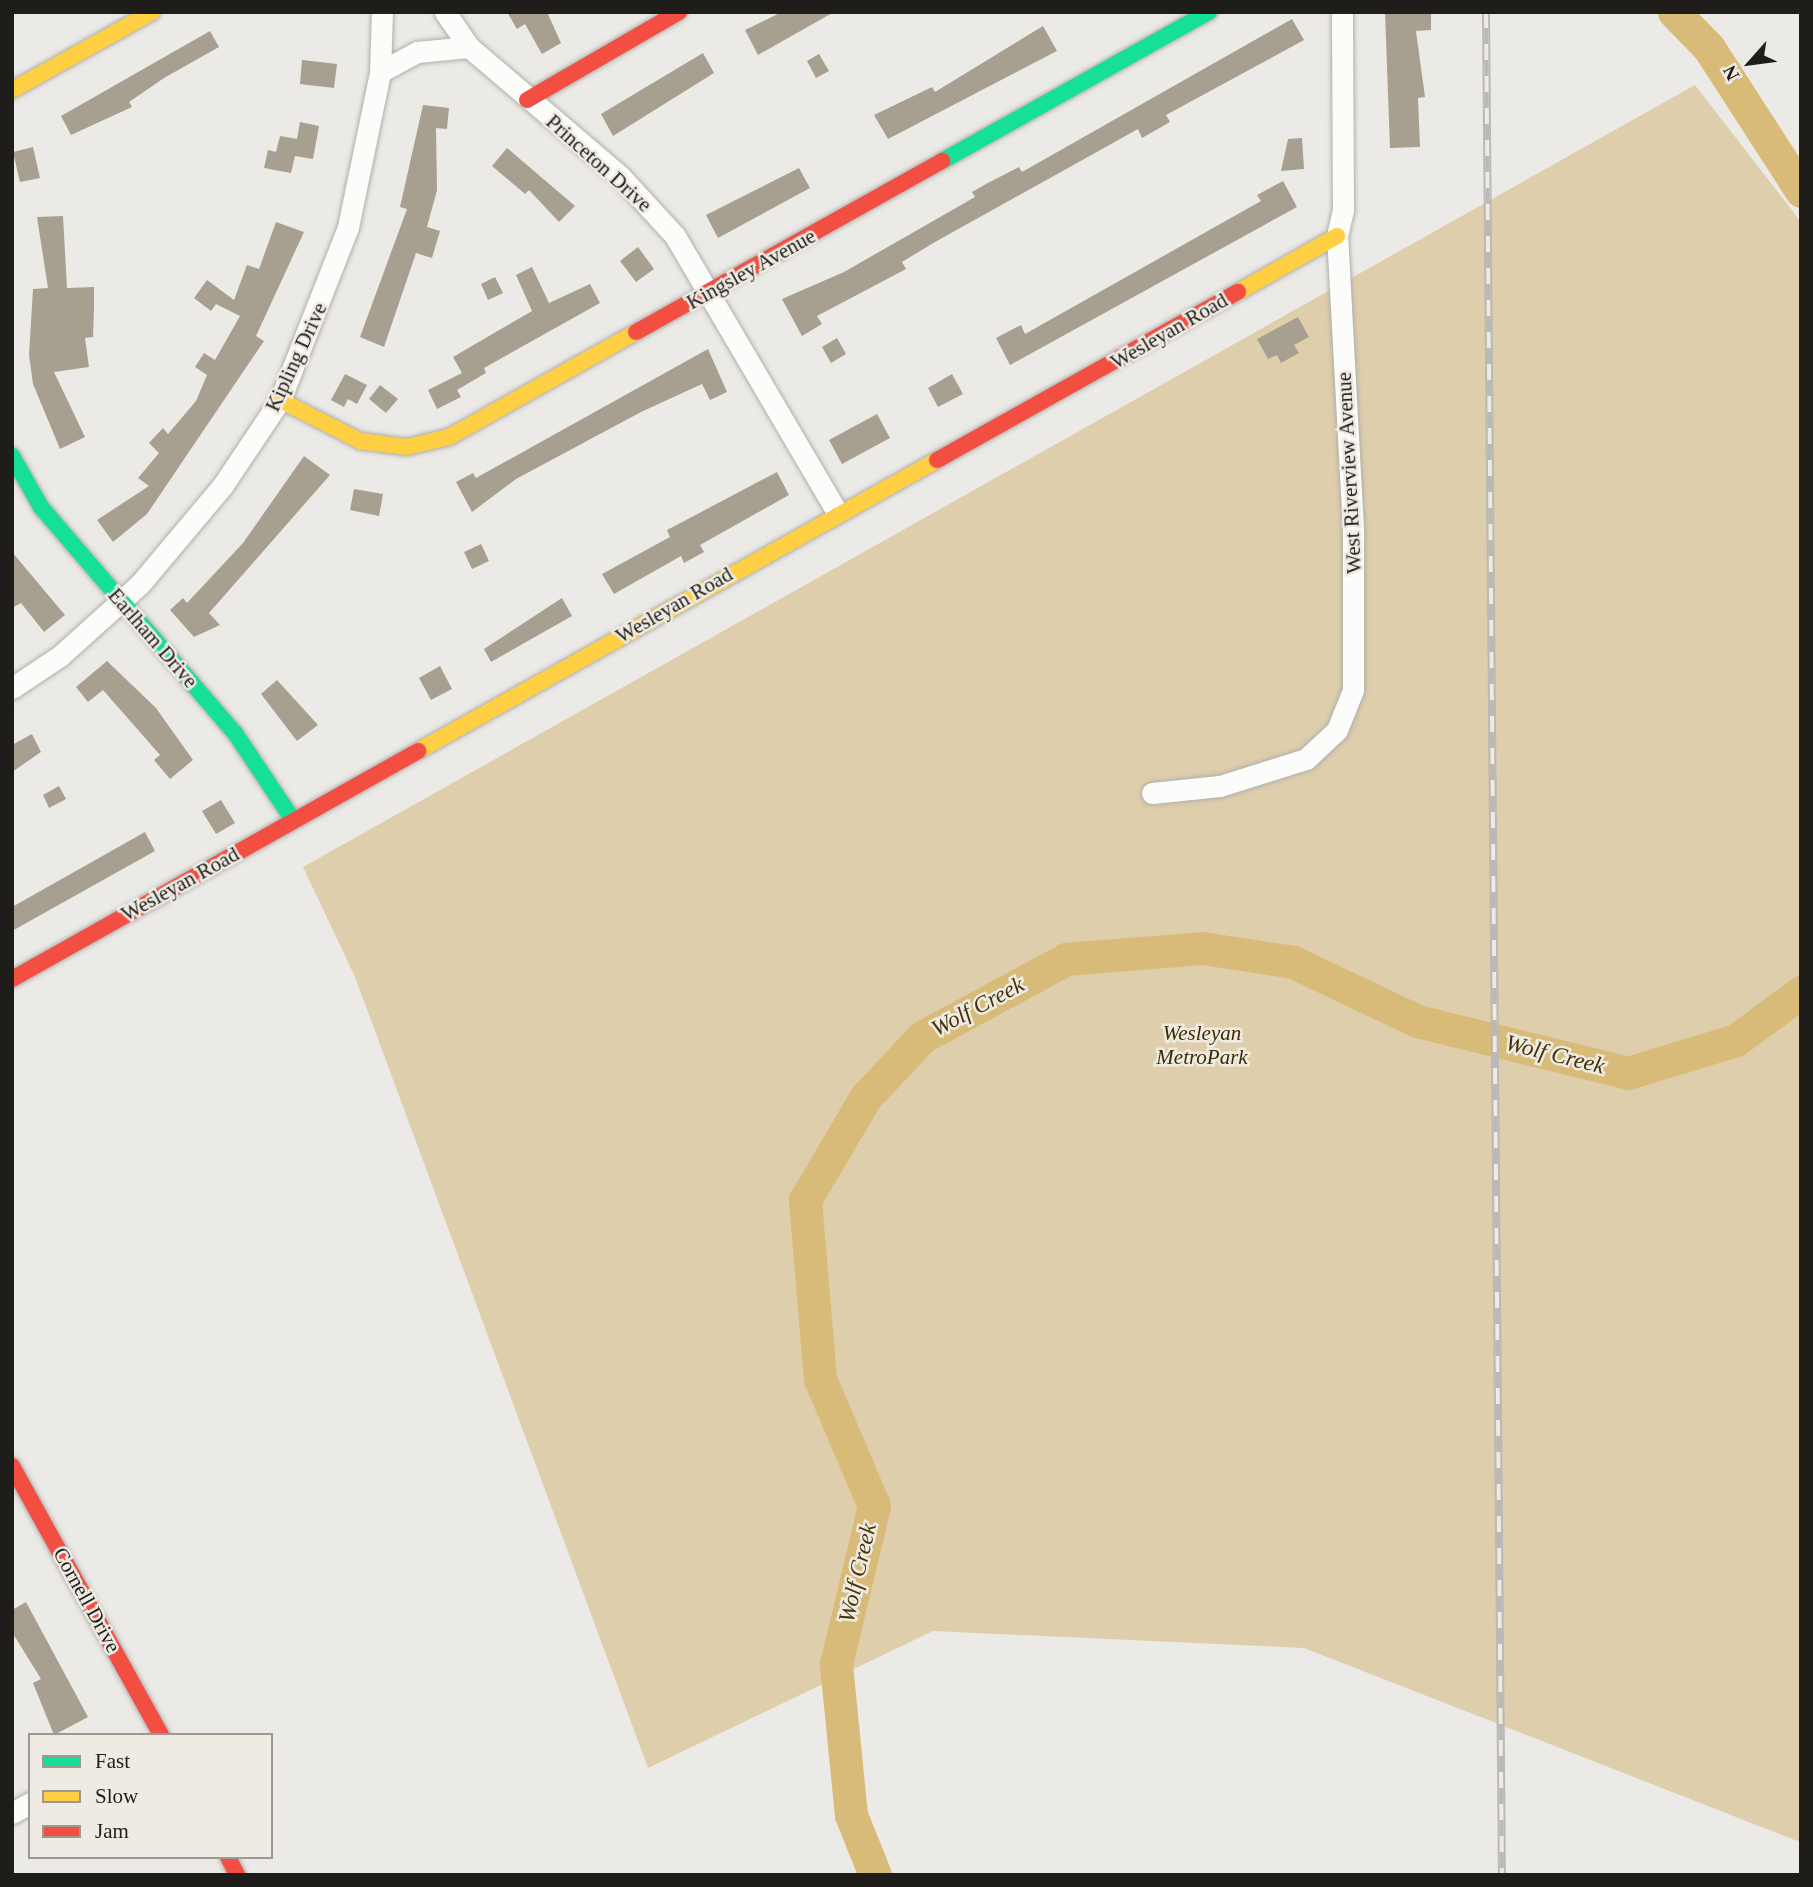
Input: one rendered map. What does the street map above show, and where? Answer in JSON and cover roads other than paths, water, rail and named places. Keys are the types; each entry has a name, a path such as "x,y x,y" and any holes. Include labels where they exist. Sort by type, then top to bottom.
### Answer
{"street":[{"path":"12,90 152,12"},
{"name":"Kipling Drive","path":"12,688 121,601 195,522 280,400 348,227 380,72 382,12"},
{"name":"Princeton Drive","path":"446,12 469,47 644,199 713,291 837,512"},
{"path":"527,100 679,12"},
{"name":"Kingsley Avenue","path":"280,400 360,441 430,443 713,291 1209,12"},
{"name":"West Riverview Avenue","path":"1152,793 1220,786 1306,759 1337,730 1353,690 1353,529 1337,236 1343,210 1342,12"},
{"path":"380,72 417,52 469,47"},
{"name":"Wesleyan Road","path":"12,979 837,512 928,467 1337,236"},
{"name":"Earlham Drive","path":"12,456 41,508 235,733 293,820"},
{"name":"Cornell Drive","path":"12,1466 157,1733"},
{"path":"12,1813 28,1804"},
{"path":"229,1859 237,1875"}],"waterway":[{"name":"Wolf Creek","path":"1674,12 1709,48 1801,191"},
{"name":"Wolf Creek","path":"875,1875 851,1815 836,1664 874,1506 820,1379 805,1200 865,1098 922,1037 1066,959 1202,948 1293,962 1417,1021 1628,1073 1736,1040 1801,992"}],"railway":[{"path":"1486,12 1502,1875"}],"park label":[{"name":"Wesleyan MetroPark","path":"1202,1045"}]}
